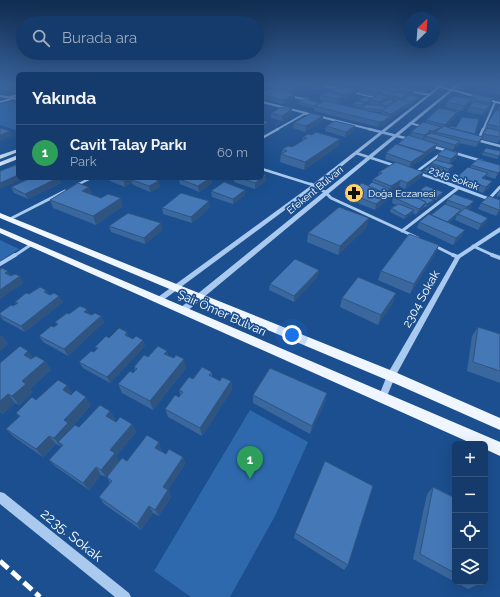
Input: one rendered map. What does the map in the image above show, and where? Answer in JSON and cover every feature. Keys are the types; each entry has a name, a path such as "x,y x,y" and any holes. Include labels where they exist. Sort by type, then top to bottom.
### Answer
{"main road":[{"path":"0,157 16,151"},
{"path":"0,164 16,157"},
{"name":"Şair Ömer Bulvarı","path":"5,217 198,298 391,376 500,424"},
{"name":"Şair Ömer Bulvarı","path":"0,230 500,449"}],"street":[{"path":"264,137 306,113 411,139"},
{"name":"Efekent Bulvarı","path":"160,300 314,186 409,113"},
{"name":"Efekent Bulvarı","path":"183,310 423,113"},
{"path":"478,140 490,113"},
{"path":"390,120 397,122"},
{"path":"410,124 425,127"},
{"path":"470,138 500,146"},
{"path":"424,144 486,163"},
{"path":"416,172 445,150"},
{"path":"356,153 403,168"},
{"path":"264,170 314,186 326,192 331,198 423,240"},
{"name":"2345 Sokak","path":"410,170 500,203"},
{"path":"5,217 87,180"},
{"path":"489,199 500,187"},
{"path":"402,231 458,188"},
{"name":"2304 Sokak","path":"382,398 391,376 458,256 500,229"},
{"path":"0,264 32,244"},
{"path":"430,244 458,256"},
{"path":"473,246 500,258"},
{"name":"2235. Sokak","path":"0,497 125,597"}],"shaded area":[{"path":"0,113 16,113 16,130 0,125"},
{"path":"0,240 19,249 0,261"},
{"path":"250,410 308,442 275,516 230,597 191,597 154,571"}],"building":[{"path":"271,113 286,113 282,116"},
{"path":"311,113 323,116 306,126 294,123"},
{"path":"342,113 376,113 390,116 384,121 379,122"},
{"path":"434,113 456,113 445,125 426,120"},
{"path":"494,113 500,113 500,127 487,124"},
{"path":"462,117 479,119 475,134 449,128 450,126 456,127"},
{"path":"335,121 355,126 346,132 326,126"},
{"path":"423,122 442,127 433,131 430,130 428,132 431,132 424,135 411,132"},
{"path":"444,126 483,137 478,142 435,132"},
{"path":"0,128 11,131 0,135"},
{"path":"487,128 500,131 500,137 483,134"},
{"path":"316,132 340,139 305,162 281,154 287,151 282,149 288,146 292,147 307,138 303,137 308,134 312,135"},
{"path":"431,133 460,141 455,145 425,136"},
{"path":"408,135 437,144 425,152 398,144"},
{"path":"396,144 425,153 411,162 386,153"},
{"path":"486,148 500,151 499,156 483,152"},
{"path":"445,149 458,153 451,159 438,155"},
{"path":"478,159 500,165 500,171 498,173 471,165"},
{"path":"436,160 454,165 449,169 431,163"},
{"path":"396,162 423,172 407,183 401,180 391,186 373,179 382,173 379,172"},
{"path":"16,165 16,176 0,183 0,171"},
{"path":"430,165 444,169 438,174 424,170"},
{"path":"468,167 488,173 482,178 492,181 486,187 457,177"},
{"path":"27,180 54,180 25,194 11,187"},
{"path":"132,180 159,181 149,186"},
{"path":"182,180 207,180 198,186"},
{"path":"246,180 259,180 255,183"},
{"path":"224,182 245,190 233,199 211,191"},
{"path":"372,182 390,189 382,193 368,186"},
{"path":"78,183 89,187 82,191 101,198 108,194 121,198 93,216 50,200"},
{"path":"362,183 388,195 376,204 348,193"},
{"path":"426,186 443,192 437,197 420,190"},
{"path":"403,192 426,202 419,209 393,197"},
{"path":"181,193 209,201 191,217 162,208"},
{"path":"418,193 434,200 425,204 426,202 413,196"},
{"path":"454,194 474,201 467,207 447,200"},
{"path":"489,196 500,200 499,210 481,203"},
{"path":"399,204 414,210 405,216 391,208"},
{"path":"445,204 461,210 447,222 431,215"},
{"path":"339,207 369,218 340,246 308,233"},
{"path":"465,208 488,218 481,224 458,214"},
{"path":"128,213 161,223 144,238 109,226"},
{"path":"429,214 465,230 456,238 419,222"},
{"path":"409,234 439,245 414,284 381,271"},
{"path":"295,259 319,270 294,296 270,284"},
{"path":"2,268 8,271 5,273 11,276 15,274 20,276 0,290 0,269"},
{"path":"358,277 396,293 381,315 342,298"},
{"path":"40,287 46,290 44,292 50,295 54,293 59,296 21,326 0,315 0,313 11,305 13,306 18,303 15,302 26,293 29,294"},
{"path":"80,306 87,309 84,312 92,315 95,313 101,316 64,349 39,336 51,326 54,327 58,324 55,322 67,313 69,314"},
{"path":"478,327 500,334 500,371 473,362"},
{"path":"119,328 127,332 125,335 133,339 136,336 143,340 107,377 79,362 91,351 94,352 98,348 95,347 106,336 109,338"},
{"path":"20,346 28,351 24,355 31,359 36,356 45,361 22,381 26,384 12,396 8,394 0,401 0,363"},
{"path":"158,346 167,351 164,354 174,358 176,355 184,359 150,401 118,384 130,371 133,373 137,369 134,367 144,355 148,357"},
{"path":"202,367 212,372 209,375 220,381 222,377 231,381 200,428 165,409 175,395 179,397 183,392 179,390 189,377 193,379"},
{"path":"270,368 327,393 312,426 253,395"},
{"path":"58,380 67,385 63,390 71,395 76,390 86,397 64,420 68,423 54,438 49,436 36,449 6,429 20,416 16,413 32,397 36,400"},
{"path":"100,405 110,411 106,416 116,422 120,417 132,424 110,450 115,453 101,470 96,467 83,483 49,460 63,445 58,442 75,425 79,427"},
{"path":"147,435 159,442 155,448 166,454 169,449 183,457 163,487 168,490 155,510 149,506 137,524 99,497 112,481 107,477 122,458 127,461"},
{"path":"325,461 373,486 348,565 295,533"},
{"path":"433,487 452,496 452,571 420,554"}],"railway":[{"path":"0,561 40,597"}],"place":[{"name":"Doğa Eczanesi","path":"354,193"},
{"name":"Cavit Talay Parkı","path":"250,479"}]}
